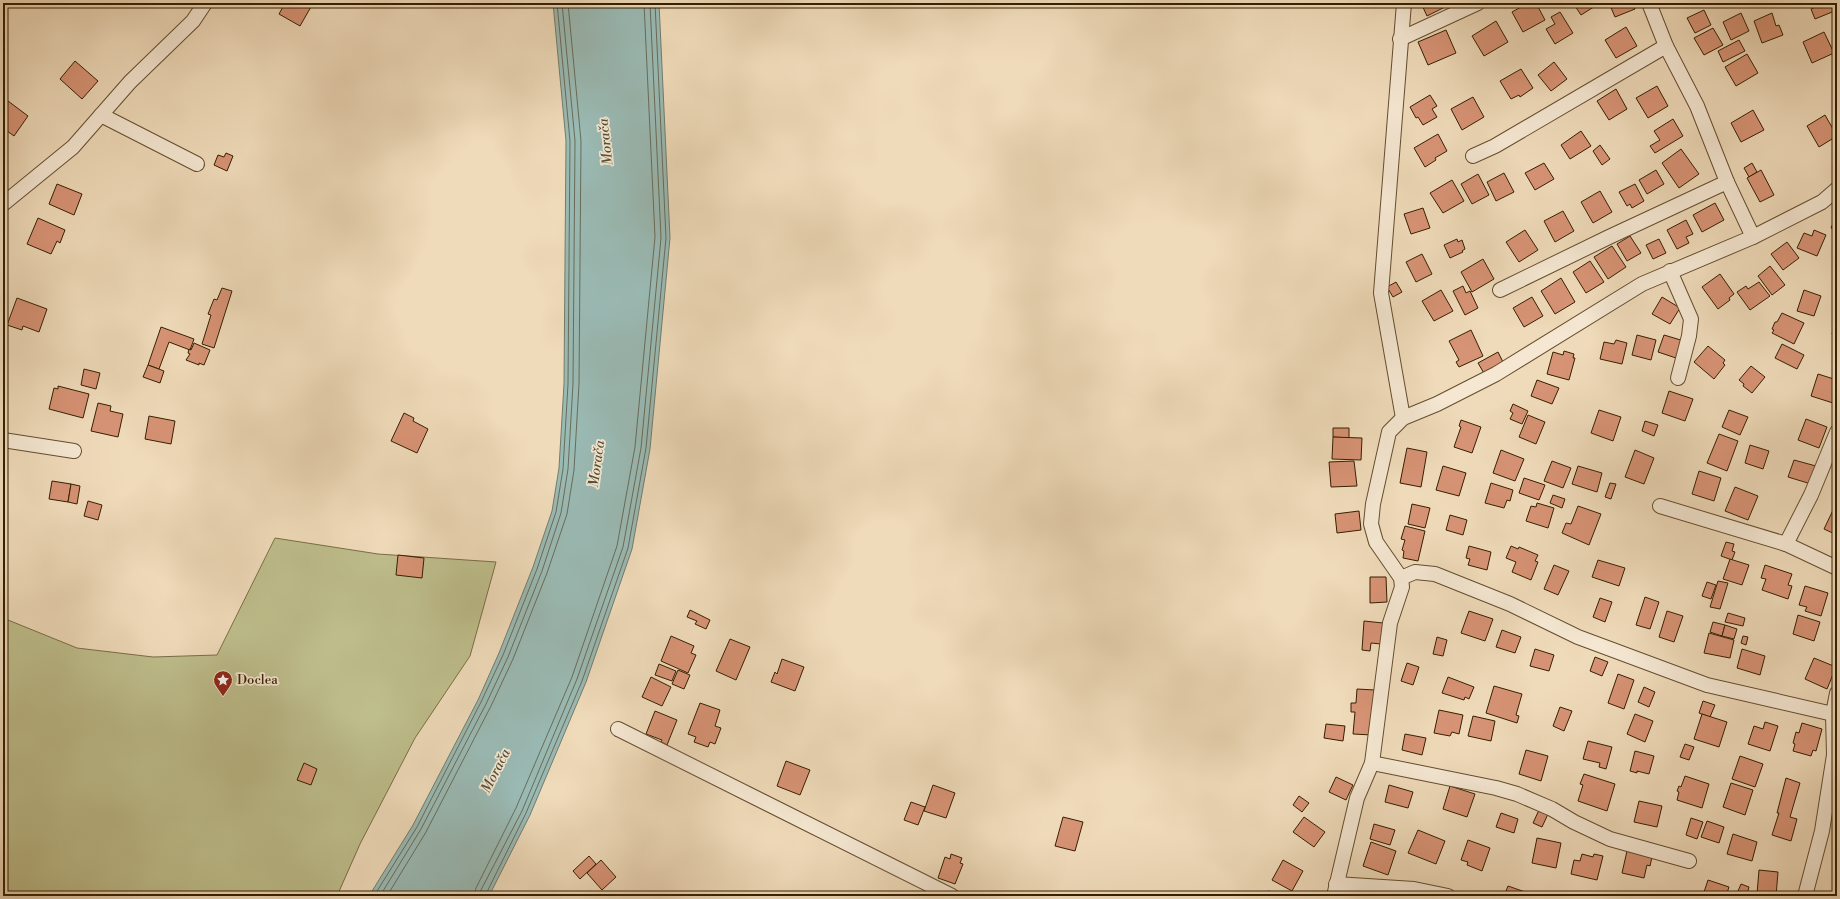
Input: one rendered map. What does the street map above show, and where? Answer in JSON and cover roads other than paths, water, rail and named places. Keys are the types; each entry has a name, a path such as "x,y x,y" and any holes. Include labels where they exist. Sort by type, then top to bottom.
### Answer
{"street":[{"path":"3,204 73,147 135,77 192,21 205,3"},
{"path":"1403,418 1381,293 1404,3"},
{"path":"1400,39 1478,3"},
{"path":"1649,3 1666,46 1697,106 1727,182 1753,237"},
{"path":"1473,156 1495,146 1666,46"},
{"path":"101,115 197,164"},
{"path":"1500,290 1727,182"},
{"path":"1448,896 1414,889 1335,890 1357,798 1372,763 1390,623 1402,587 1401,578 1376,542 1371,524 1373,504 1389,432 1403,418 1437,404 1496,374 1642,284 1753,237 1822,202 1837,189"},
{"path":"1670,271 1691,319 1689,336 1678,378"},
{"path":"1786,544 1812,495 1837,432"},
{"path":"3,440 74,451"},
{"path":"1660,506 1786,544 1837,568"},
{"path":"1401,578 1415,572 1435,574 1510,604 1578,637 1707,685 1833,714"},
{"path":"1805,896 1822,831 1826,808 1834,754 1833,714 1837,693"},
{"path":"618,729 952,896"},
{"path":"1372,763 1496,788 1517,794 1552,809 1574,822 1610,839 1689,861"}],"water":[{"name":"Morača","path":"553,3 659,3 670,238 650,449 632,549 586,682 530,815 489,896 369,896 413,825 478,700 499,653 533,567 552,511 559,468 564,384 566,141"}],"place":[{"name":"Doclea","path":"223,697"}]}
